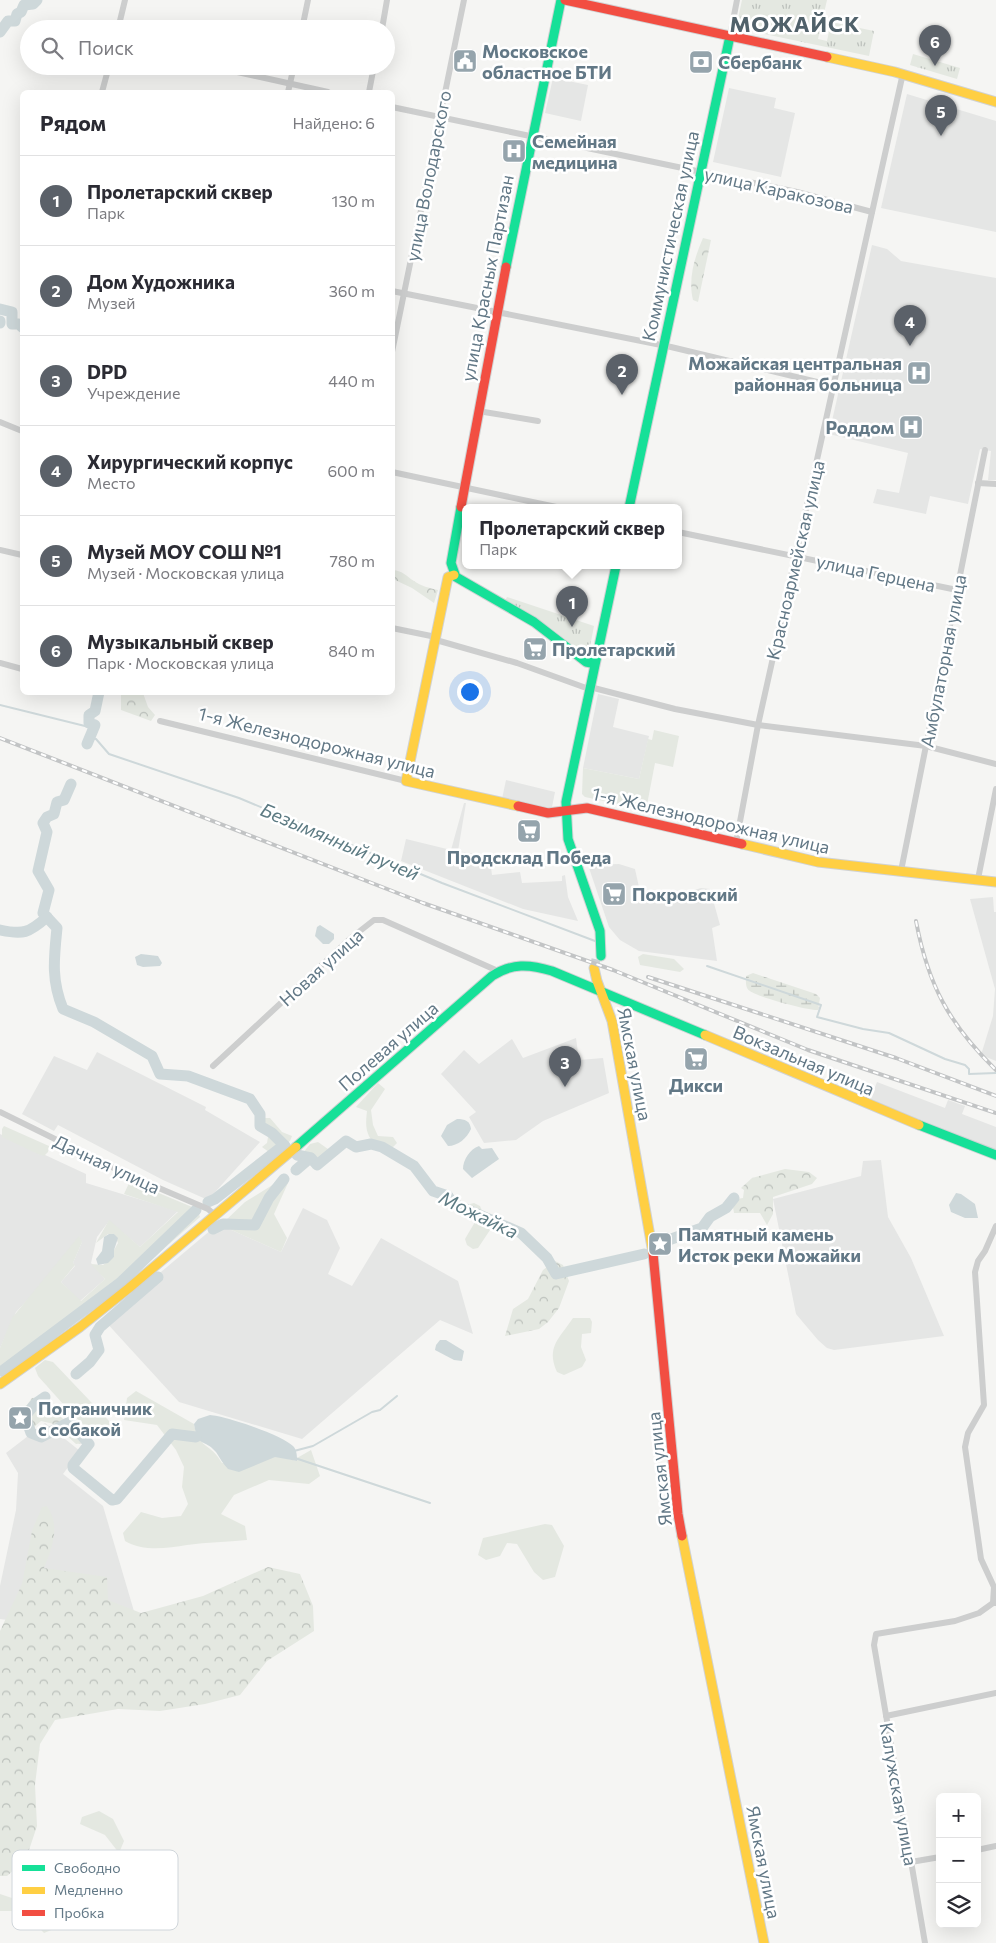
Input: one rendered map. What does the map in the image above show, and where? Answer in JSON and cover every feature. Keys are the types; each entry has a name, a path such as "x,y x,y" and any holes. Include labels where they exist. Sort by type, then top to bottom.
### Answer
{"main road":[{"name":"улица Красных Партизан","path":"451,576 478,411 561,0"},
{"path":"565,0 903,73 996,102"},
{"name":"Коммунистическая улица","path":"630,504 730,36"},
{"path":"599,955 602,944 599,929 573,857 566,830 566,796 615,569"},
{"path":"406,781 451,576 534,622 590,664 596,657"},
{"path":"575,654 585,668 590,687"},
{"name":"1-я Железнодорожная улица","path":"406,781 544,812 553,813 576,807 587,808 824,863 996,882"},
{"name":"Полевая улица","path":"0,1384 106,1307 498,972 511,966 528,964 573,979 601,991"},
{"path":"573,979 584,978 597,971 620,1000"},
{"name":"Ямская улица","path":"597,971 601,991 612,1021 656,1270 678,1514 764,1943"},
{"name":"Вокзальная улица","path":"601,991 643,1011 763,1059 878,1109 996,1155"},
{"path":"612,1021 614,1011 618,1007 625,1006 643,1011"}],"street":[{"path":"120,20 125,0"},
{"path":"304,20 308,0"},
{"path":"384,20 387,0"},
{"name":"улица Володарского","path":"395,338 464,0"},
{"name":"Коммунистическая улица","path":"730,36 737,0"},
{"name":"Красноармейская улица","path":"736,843 758,726 903,73"},
{"path":"103,90 107,75"},
{"path":"250,75 318,90"},
{"path":"288,90 292,75"},
{"path":"369,90 372,75"},
{"name":"улица Каракозова","path":"395,108 797,192 872,212"},
{"path":"395,292 664,346 834,386"},
{"path":"478,411 538,421"},
{"path":"0,422 20,429"},
{"name":"Амбулаторная улица","path":"901,871 985,450"},
{"path":"395,473 542,504"},
{"path":"978,483 996,484"},
{"name":"улица Герцена","path":"682,533 957,590"},
{"path":"0,550 20,555"},
{"path":"395,629 436,638 590,687 675,709 758,726 926,746 996,764"},
{"path":"0,663 20,668"},
{"name":"1-я Железнодорожная улица","path":"160,721 406,781"},
{"path":"978,879 996,789"},
{"name":"Новая улица","path":"214,1066 351,938 374,920 383,920 498,972"},
{"name":"Дачная улица","path":"0,1112 126,1174 208,1209 215,1215"},
{"path":"995,1603 994,1587 981,1559 965,1447 972,1424 982,1413 984,1405 975,1272 978,1261 986,1252 996,1226"},
{"name":"Калужская улица","path":"925,1943 874,1644 876,1634 955,1621 979,1613 995,1603"},
{"path":"886,1716 996,1693"},
{"path":"981,1849 996,1846"},
{"path":"911,1862 936,1858"}],"shaded area":[{"path":"553,78 588,85 581,121 545,113"},
{"path":"729,88 776,98 774,108 795,113 781,177 713,162"},
{"path":"907,94 996,121 996,232 881,208"},
{"name":"Можайская центральная районная больница","path":"872,245 887,249 901,261 996,278 996,480 988,480 991,451 980,449 968,504 930,496 926,514 873,503 877,489 899,493 908,453 829,434"},
{"path":"598,694 619,699 613,727 649,736 639,779 583,768"},
{"path":"506,780 555,792 552,807 546,809 502,799"},
{"path":"464,803 466,803 458,851 481,855 489,853 492,875 520,872 522,883 562,881 562,876 565,875 568,897 578,921 523,909 401,861 406,839 451,850"},
{"path":"619,864 635,869 642,901 676,896 701,888 710,889 720,925 712,928 717,961 639,951 620,940 609,927 588,865"},
{"path":"993,897 994,912 996,912 996,1061 981,1055 993,1016 995,989 970,899"},
{"path":"320,925 334,934 334,939 329,944 323,944 315,936 317,927"},
{"path":"141,954 158,956 162,963 160,966 143,967 137,965 135,957"},
{"path":"576,1038 579,1060 603,1058 609,1093 543,1121 516,1140 484,1143 469,1117 476,1112 441,1074 464,1050 479,1064 512,1039 523,1058"},
{"path":"97,1052 206,1107 205,1110 260,1142 208,1200 163,1180 58,1125 54,1131 22,1114 54,1056 87,1070"},
{"path":"877,1082 945,1108 948,1100 965,1106 962,1114 996,1127 996,1151 869,1102"},
{"path":"457,1119 467,1121 471,1129 462,1141 448,1146 441,1136 447,1125"},
{"path":"0,1134 86,1174 86,1183 178,1211 140,1247 109,1221 97,1237 91,1263 105,1279 80,1301 61,1282 75,1266 73,1263 82,1242 16,1312 0,1348"},
{"path":"479,1146 482,1149 492,1148 499,1159 472,1178 463,1169 463,1166 470,1152"},
{"path":"881,1160 888,1217 911,1258 944,1336 834,1350 827,1348 818,1340 796,1314 773,1199 861,1176 863,1161"},
{"path":"956,1193 961,1194 975,1204 978,1218 965,1218 951,1212 949,1205"},
{"path":"303,1208 327,1220 340,1248 328,1274 352,1286 381,1238 458,1281 473,1334 440,1320 302,1439 179,1402 104,1320 218,1224 281,1252"},
{"path":"114,1234 118,1238 114,1257 108,1263 98,1265 96,1259 102,1251 104,1237"},
{"path":"440,1340 446,1340 464,1351 462,1361 454,1360 435,1350"},
{"path":"210,1415 253,1427 278,1437 293,1446 297,1455 297,1461 275,1457 239,1472 228,1469 216,1452 197,1437 194,1424 198,1419"},
{"path":"45,1423 80,1451 63,1474 103,1506 136,1618 40,1624 0,1619 0,1586 16,1510 18,1473 6,1453"}],"green space":[{"path":"742,0 827,0 818,39 827,41 831,22 874,31 869,56 736,28"},
{"path":"913,54 960,68 957,79 910,65"},
{"path":"703,238 711,240 698,302 693,300 691,285 697,253"},
{"path":"395,571 422,586 438,590 434,603 412,588 395,580"},
{"path":"507,597 594,626 588,657 551,628 505,601"},
{"path":"121,695 144,695 148,707 155,715 151,721 121,710"},
{"path":"654,730 679,736 673,767 655,763 646,810 641,809 642,806 623,802 622,805 585,797 582,794 583,768 639,779 648,739 652,740"},
{"path":"643,954 674,959 684,969 680,972 640,965 638,957"},
{"path":"753,973 816,994 820,998 818,1010 784,1003 755,994 748,990 746,976"},
{"path":"378,1083 385,1089 371,1110 373,1125 378,1136 393,1137 397,1143 386,1154 369,1136 366,1126 367,1111 356,1107"},
{"path":"263,1118 270,1118 282,1132 292,1136 290,1141 269,1152 262,1147 267,1143 268,1137"},
{"path":"4,1126 49,1146 48,1152 44,1156 2,1137"},
{"path":"318,1142 328,1149 327,1154 318,1159 306,1156 303,1153 310,1144"},
{"path":"785,1169 809,1172 817,1178 812,1184 773,1197 773,1214 767,1225 760,1213 734,1213 733,1207 737,1199 743,1198 744,1190 741,1188 752,1178"},
{"path":"282,1179 287,1180 288,1183 274,1214 287,1238 281,1252 227,1228 225,1221 245,1202"},
{"path":"130,1181 197,1209 200,1217 114,1292 55,1337 2,1373 0,1371 0,1348 12,1318 79,1236 82,1242 73,1263 75,1265 61,1282 81,1301 105,1279 91,1264 103,1265 114,1257 114,1250 118,1243 114,1234 108,1234 96,1243 109,1220 140,1247 178,1212 124,1194"},
{"path":"474,1203 480,1206 483,1213 492,1223 490,1230 478,1248 473,1249 467,1245 465,1239 475,1222 470,1204"},
{"path":"555,1261 563,1265 569,1281 559,1308 548,1322 539,1329 505,1336 513,1309 528,1299 543,1270"},
{"path":"573,1318 590,1318 592,1322 591,1333 582,1334 581,1347 586,1360 582,1367 564,1375 557,1372 553,1356 554,1349"},
{"path":"45,1360 53,1362 109,1421 109,1427 100,1436 78,1419 38,1376 35,1368"},
{"path":"136,1391 194,1424 198,1438 218,1456 222,1463 261,1462 275,1456 297,1461 297,1458 311,1450 320,1476 309,1484 269,1480 234,1495 221,1514 245,1526 247,1540 164,1548 140,1547 125,1541 123,1533 141,1512 162,1518 181,1516 188,1504 182,1487 184,1467 176,1450 157,1425 124,1420 127,1398"},
{"path":"41,1397 84,1440 83,1443 76,1444 54,1424 41,1421 33,1428 24,1424 20,1415 13,1416 13,1413 27,1405 32,1398"},
{"path":"47,1506 54,1521 54,1537 44,1568 107,1577 108,1600 141,1613 203,1596 268,1567 300,1574 313,1606 314,1631 267,1661 240,1695 205,1704 160,1711 118,1709 55,1720 40,1744 35,1785 37,1826 29,1850 12,1850 12,1872 7,1876 0,1876 0,1631 22,1584 32,1531 42,1507"},
{"path":"545,1524 552,1525 564,1546 555,1577 543,1580 534,1572 517,1544 507,1543 500,1556 486,1560 478,1555 483,1538"},
{"path":"99,1811 113,1819 124,1841 120,1850 117,1850 105,1835 80,1824 82,1817"},
{"path":"0,1894 12,1898 12,1911 0,1911"}],"waterway":[{"name":"Можайка","path":"0,32 8,21 15,21 17,14 21,12 24,5 33,4 37,0"},
{"name":"Можайка","path":"0,309 12,312 12,324 20,325"},
{"name":"Можайка","path":"87,744 95,725 89,723 89,715 95,711 98,695"},
{"path":"0,705 93,728"},
{"name":"Безымянный ручей","path":"89,737 96,739 109,754 239,798 442,883 595,941"},
{"name":"Можайка","path":"71,784 64,800 57,802 54,814 47,817 43,823 47,832 38,871 49,890 43,913 57,928 54,959 55,979 63,1009 94,1022 152,1056 160,1074 188,1076 250,1099 260,1114 260,1126 272,1133 285,1146"},
{"path":"0,930 25,931 47,917"},
{"path":"707,966 821,1005 817,1017 863,1029 889,1033 945,1059 965,1065 969,1069 969,1074 996,1073"},
{"name":"Можайка","path":"297,1155 311,1158 317,1165 346,1141 356,1147 371,1144 382,1147 414,1166 433,1191 448,1196 452,1203 521,1233 547,1258 556,1274 644,1254"},
{"path":"208,1202 215,1199 284,1145"},
{"path":"296,1170 310,1158"},
{"path":"213,1229 223,1224 255,1225 269,1198 284,1179"},
{"name":"Можайка","path":"658,1251 663,1242 702,1228 710,1217 726,1208 734,1198"},
{"path":"2,1371 120,1283 196,1210"},
{"path":"76,1374 90,1362 99,1350 95,1335 100,1327 158,1277"},
{"path":"294,1451 313,1446 372,1412 380,1410 397,1396"},
{"path":"45,1397 35,1404 25,1416 31,1433 41,1437 70,1422 89,1444 73,1465 73,1468 112,1500 117,1499 172,1434 196,1437"},
{"path":"295,1458 430,1503"}],"tunnel":[{"path":"594,968 597,955"}],"railway":[{"path":"0,738 423,903 613,970 808,1050 996,1113"},
{"path":"916,921 927,965 943,1002 965,1036 996,1070"},
{"path":"648,977 896,1058 996,1096"}],"traffic: fast":[{"path":"506,267 561,0"},
{"path":"630,504 730,36"},
{"path":"461,507 451,563 456,577 534,622 586,662 591,663 596,657"},
{"path":"601,956 600,931 568,839 566,802 615,569"},
{"path":"296,1147 492,976 514,967 528,966 552,971 705,1035"},
{"path":"919,1125 996,1155"}],"traffic: slow":[{"path":"827,57 895,72 996,102"},
{"path":"454,575 448,577 406,781 518,806"},
{"path":"742,844 818,862 996,882"},
{"path":"594,968 612,1021 653,1253"},
{"path":"705,1035 919,1125"},
{"path":"0,1384 80,1327 129,1288 296,1147"},
{"path":"682,1536 764,1943"}],"traffic: jam":[{"path":"565,0 827,57"},
{"path":"461,507 506,267"},
{"path":"518,806 548,813 587,808 742,844"},
{"path":"653,1253 678,1514 682,1536"}],"place":[{"name":"Московское областное БТИ","path":"465,61"},
{"name":"Сбербанк","path":"701,62"},
{"name":"Музыкальный сквер","path":"935,66"},
{"name":"Музей МОУ СОШ №1","path":"941,136"},
{"name":"Семейная медицина","path":"514,151"},
{"name":"Хирургический корпус","path":"910,346"},
{"name":"Можайская центральная районная больница","path":"919,373"},
{"name":"Дом Художника","path":"622,395"},
{"name":"Роддом","path":"911,427"},
{"name":"Пролетарский сквер","path":"572,627"},
{"name":"Пролетарский","path":"535,649"},
{"name":"Продсклад Победа","path":"529,831"},
{"name":"Покровский","path":"614,894"},
{"name":"Дикси","path":"696,1059"},
{"name":"DPD","path":"565,1087"},
{"name":"Памятный камень Исток реки Можайки","path":"660,1244"},
{"name":"Пограничник с собакой","path":"20,1418"}],"district":[{"name":"МОЖАЙСК","path":"795,23"}]}
